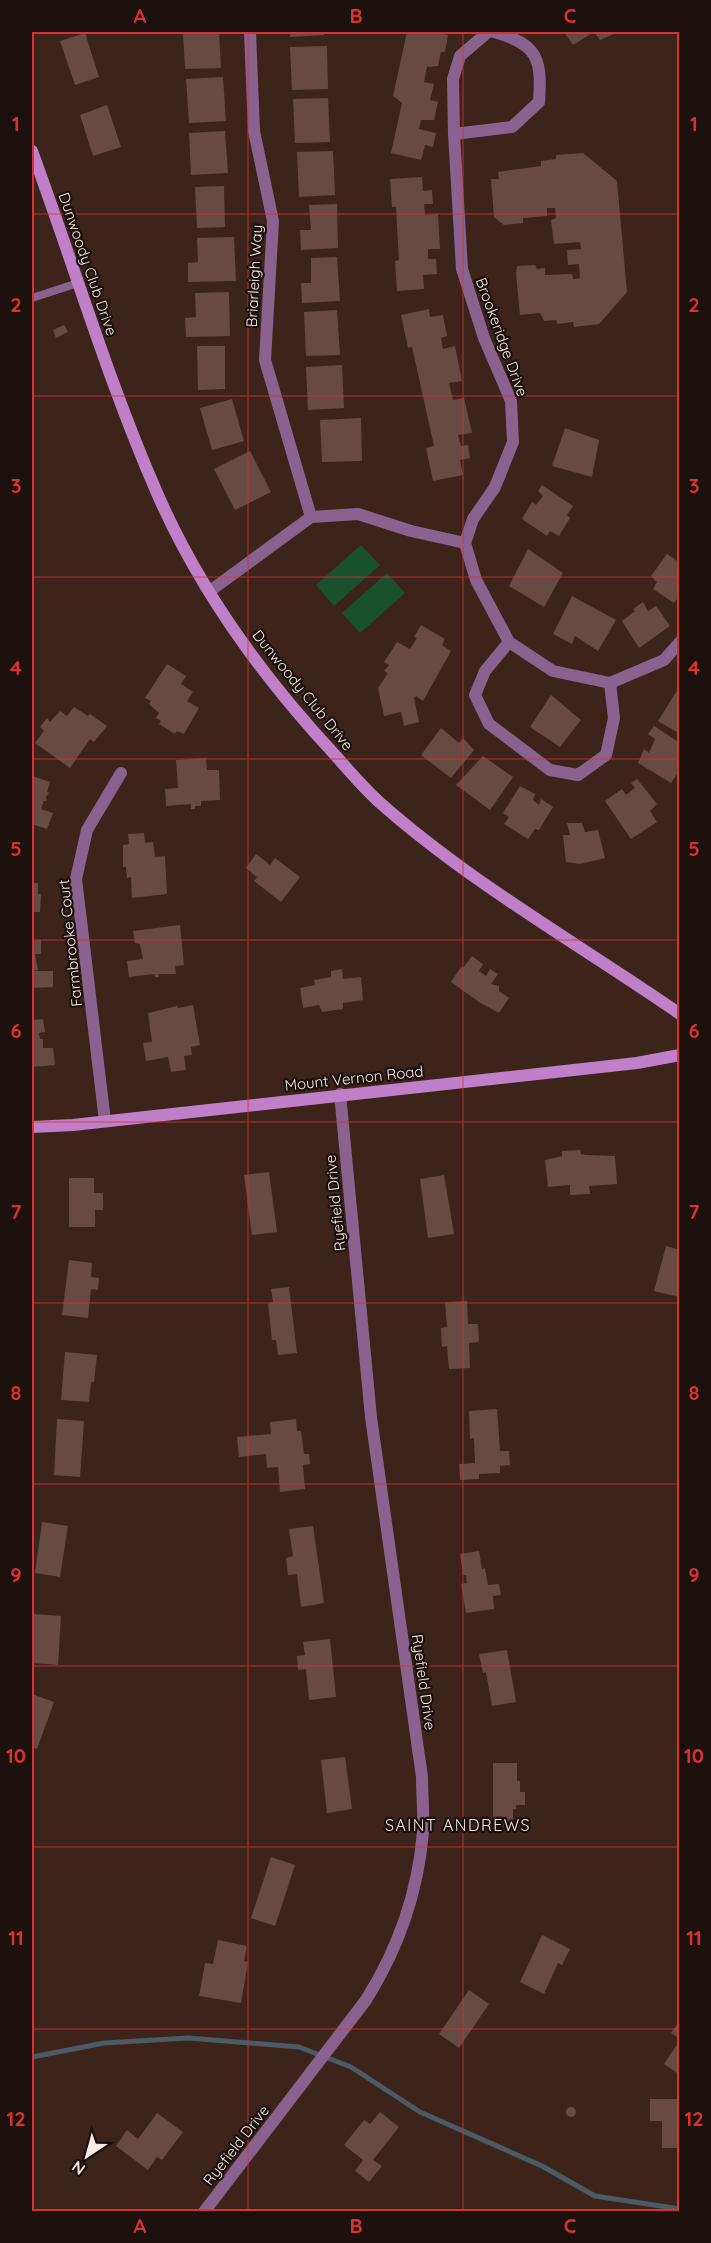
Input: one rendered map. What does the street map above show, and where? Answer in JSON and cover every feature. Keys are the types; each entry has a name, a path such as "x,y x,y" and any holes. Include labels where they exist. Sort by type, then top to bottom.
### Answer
{"street":[{"name":"Briarleigh Way","path":"250,32 254,131 273,220 265,360 311,517"},
{"name":"Brookeridge Drive","path":"465,543 473,519 495,487 513,442 511,401 484,338 462,269 453,79 460,56 488,32"},
{"path":"454,134 512,127 539,102 538,60 531,49 510,36 494,32"},
{"name":"Dunwoody Club Drive","path":"32,151 116,392 157,494 210,591 260,665 310,729 376,799 450,858 573,945 680,1014"},
{"path":"210,591 311,517 358,513 411,531 465,543 476,580 509,642 553,672 610,683 664,660 680,642"},
{"path":"509,642 485,671 475,695 489,724 549,770 578,775 606,755 614,718 610,683"},
{"name":"Farmbrooke Court","path":"105,1121 76,879 87,830 121,773"},
{"name":"Mount Vernon Road","path":"32,1127 637,1063 680,1054"},
{"name":"Ryefield Drive","path":"204,2211 366,2000 383,1973 396,1946 416,1883 423,1831 422,1777 371,1417 340,1094"}],"lane":[{"path":"32,298 78,284"}],"green space":[{"path":"361,545 380,565 334,606 316,585"},
{"path":"387,573 405,593 360,633 342,613"}],"building":[{"path":"183,32 219,32 221,68 185,69"},
{"path":"290,32 324,32 324,35 290,37"},
{"path":"407,32 440,32 448,35 445,52 441,52 438,66 427,67 424,82 434,84 430,100 438,102 434,120 421,120 419,129 436,133 433,147 425,145 421,160 391,153 402,103 393,96"},
{"path":"564,32 594,32 573,45"},
{"path":"594,32 618,32 600,40"},
{"path":"85,33 99,77 75,85 60,41"},
{"path":"327,46 328,89 292,90 290,47"},
{"path":"223,77 226,121 189,123 186,79"},
{"path":"328,98 330,142 295,143 293,99"},
{"path":"107,105 121,147 93,156 80,115"},
{"path":"225,131 228,173 191,175 189,133"},
{"path":"333,151 335,195 299,197 297,152"},
{"path":"583,153 617,181 627,292 599,324 574,327 573,322 557,324 556,320 544,321 540,313 520,315 516,274 517,266 535,265 537,269 545,268 545,275 572,274 573,279 580,278 579,264 568,265 567,250 581,249 580,242 554,244 551,220 556,218 555,208 547,208 547,216 523,218 523,223 504,225 494,217 491,179 499,179 498,172 541,166 541,161 556,159 556,155"},
{"path":"422,177 423,191 432,190 433,204 424,204 425,215 438,214 440,249 428,249 428,259 436,259 437,274 423,275 424,289 397,291 395,261 399,260 396,207 392,207 390,179"},
{"path":"224,186 225,227 197,228 195,187"},
{"path":"337,204 338,248 301,250 300,230 311,230 309,205"},
{"path":"234,237 236,281 188,282 188,263 198,262 197,238"},
{"path":"337,257 340,301 302,303 301,283 311,283 311,258"},
{"path":"229,292 230,336 186,337 185,318 196,317 195,293"},
{"path":"429,309 430,317 443,315 447,336 441,338 443,349 455,346 462,381 449,383 453,400 464,398 472,433 458,435 461,446 468,445 470,458 460,460 463,475 433,481 426,448 434,446 412,347 408,348 401,315"},
{"path":"337,310 340,355 306,356 304,312"},
{"path":"64,325 68,332 56,338 53,330"},
{"path":"197,346 225,346 225,389 198,390"},
{"path":"342,365 344,408 308,410 306,367"},
{"path":"232,399 244,441 212,450 200,408"},
{"path":"361,418 362,461 322,462 320,420"},
{"path":"565,428 599,440 592,477 552,466"},
{"path":"250,451 271,492 235,510 214,469"},
{"path":"542,485 573,506 567,515 570,518 559,536 550,531 547,536 522,519 532,502 536,505 543,496 538,491"},
{"path":"528,549 563,573 544,607 509,586"},
{"path":"667,554 680,563 680,595 674,603 653,589 657,582 651,576"},
{"path":"572,596 616,620 598,651 575,636 572,644 553,634"},
{"path":"643,602 648,611 656,606 670,626 639,648 622,621"},
{"path":"421,625 445,639 442,645 451,651 423,701 416,696 414,698 419,722 404,726 401,712 384,716 378,688 388,673 384,671 389,665 384,662 397,642 410,649"},
{"path":"167,664 186,676 181,684 193,692 187,701 199,708 184,734 177,731 175,734 159,724 161,721 156,718 159,713 149,704 151,701 145,698"},
{"path":"680,686 680,734 658,721"},
{"path":"551,695 581,720 560,747 530,727"},
{"path":"74,707 88,716 90,714 107,726 94,742 90,739 70,768 35,743 44,731 40,727 47,718 50,722 60,711 67,716"},
{"path":"654,726 680,743 680,770 671,783 638,763 644,749 649,753 655,739 648,734"},
{"path":"441,728 459,743 463,738 474,750 451,778 421,755"},
{"path":"483,756 513,777 490,810 456,785"},
{"path":"206,758 207,770 219,770 220,800 201,801 201,806 195,806 195,809 191,809 191,804 166,806 165,789 178,788 176,760"},
{"path":"32,776 50,782 47,792 49,793 45,798 47,799 41,809 53,813 47,829 32,824"},
{"path":"637,779 657,804 650,811 657,822 631,839 605,801 622,789 626,795 635,788 631,783"},
{"path":"520,786 535,794 533,800 539,805 541,799 553,807 539,830 535,829 528,839 504,824 509,817 503,813"},
{"path":"567,823 582,823 585,832 598,830 605,858 580,864 566,862 563,835 570,835"},
{"path":"144,833 145,843 153,842 155,857 165,856 167,894 132,898 131,877 127,878 126,867 123,867 123,845 129,844 128,834"},
{"path":"256,854 270,865 275,858 300,877 281,902 254,881 257,877 246,868"},
{"path":"32,883 38,883 38,894 41,894 40,912 32,912"},
{"path":"180,925 184,965 175,966 176,974 158,974 159,977 155,977 154,974 129,977 127,961 143,959 140,944 135,943 133,931"},
{"path":"41,940 41,954 35,954 38,970 34,971 53,971 53,987 32,988 32,941"},
{"path":"472,956 483,964 479,971 486,976 490,969 498,974 491,984 499,986 499,991 509,998 499,1013 451,982"},
{"path":"342,969 343,979 361,977 363,1000 343,1003 343,1009 322,1012 319,1005 303,1008 300,988 315,985 314,980 331,977 331,971"},
{"path":"193,1005 200,1045 191,1047 192,1055 184,1056 186,1070 171,1072 168,1057 146,1061 143,1043 152,1042 148,1013 177,1006 178,1008"},
{"path":"43,1019 45,1032 39,1033 40,1039 43,1039 43,1048 53,1048 55,1065 32,1067 32,1020"},
{"path":"580,1150 581,1154 586,1155 615,1156 617,1184 589,1186 590,1194 570,1195 570,1185 548,1187 545,1160 562,1156 562,1151"},
{"path":"269,1172 277,1232 252,1235 244,1175"},
{"path":"444,1175 454,1234 428,1238 420,1179"},
{"path":"69,1178 94,1178 94,1193 103,1193 103,1210 95,1210 95,1227 69,1227"},
{"path":"666,1246 680,1250 680,1297 654,1291"},
{"path":"69,1260 92,1263 91,1277 99,1278 98,1290 91,1289 88,1318 62,1315"},
{"path":"289,1287 297,1353 278,1355 276,1340 272,1340 268,1303 273,1302 271,1289"},
{"path":"467,1301 468,1324 478,1324 479,1342 469,1343 470,1368 449,1369 447,1346 442,1347 441,1328 447,1327 445,1302"},
{"path":"65,1352 97,1355 89,1402 61,1400"},
{"path":"497,1409 500,1451 509,1451 510,1465 500,1466 500,1473 479,1474 479,1479 460,1480 459,1464 475,1463 474,1438 470,1439 469,1411"},
{"path":"57,1419 84,1421 80,1477 54,1475"},
{"path":"296,1419 297,1431 301,1431 304,1454 309,1454 310,1464 303,1465 305,1489 280,1492 278,1467 267,1468 266,1454 239,1457 237,1437 271,1434 270,1422"},
{"path":"42,1522 68,1526 60,1577 35,1573"},
{"path":"313,1526 324,1603 301,1607 297,1574 288,1575 286,1558 293,1556 289,1529"},
{"path":"479,1551 488,1585 499,1584 501,1595 493,1596 494,1609 466,1613 461,1584 467,1583 466,1575 463,1575 460,1554"},
{"path":"33,1614 61,1616 58,1665 32,1663"},
{"path":"330,1639 336,1697 309,1700 306,1669 298,1670 297,1656 305,1655 303,1642"},
{"path":"507,1650 516,1702 492,1706 486,1672 483,1673 479,1654"},
{"path":"32,1694 54,1702 37,1749 32,1747"},
{"path":"345,1757 352,1809 327,1813 321,1760"},
{"path":"493,1763 517,1763 517,1781 520,1781 520,1792 525,1792 525,1805 516,1805 516,1809 513,1809 513,1826 493,1826"},
{"path":"271,1857 295,1865 275,1926 251,1918"},
{"path":"542,1935 570,1949 562,1965 558,1963 544,1994 520,1982"},
{"path":"218,1940 247,1946 244,1961 248,1962 241,2003 199,1996 205,1963 213,1964"},
{"path":"469,1990 489,2004 459,2048 439,2034"},
{"path":"680,2020 680,2039 671,2033"},
{"path":"680,2040 680,2075 664,2064"},
{"path":"650,2099 680,2099 680,2148 662,2148 662,2121 650,2121"},
{"path":"571,2107 575,2108 575,2116 571,2117 567,2116 566,2112 567,2108"},
{"path":"380,2112 399,2127 373,2160 382,2166 369,2182 355,2171 363,2160 344,2145 364,2120 370,2124"},
{"path":"157,2113 183,2132 162,2160 157,2157 148,2170 116,2146 127,2130 138,2139"}],"waterway":[{"path":"32,2057 104,2043 188,2038 299,2047 351,2067 420,2112 542,2166 595,2196 680,2209"}],"district":[{"name":"SAINT ANDREWS","path":"458,1825"}]}
